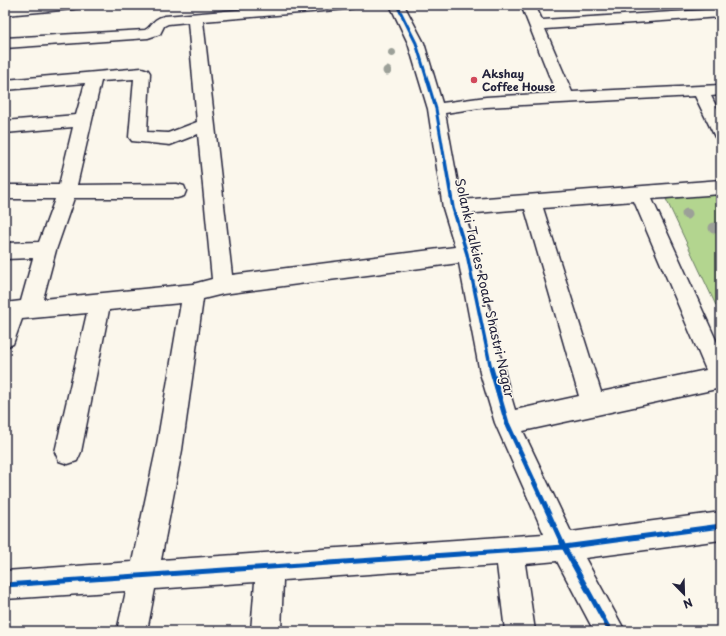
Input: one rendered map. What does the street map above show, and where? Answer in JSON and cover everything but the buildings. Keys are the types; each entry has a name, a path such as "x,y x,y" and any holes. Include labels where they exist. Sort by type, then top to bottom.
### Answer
{"street":[{"path":"5,11 73,5"},
{"path":"5,43 148,34 155,31 158,24 165,20 195,19 271,8 348,5"},
{"name":"Solanki Talkies Road, Shastri Nagar","path":"397,5 416,43 436,109 453,208 467,254 492,373 507,423 564,547 610,631"},
{"path":"528,5 567,99"},
{"path":"642,5 650,17"},
{"path":"537,25 721,13"},
{"path":"195,19 223,285"},
{"path":"5,86 142,73 138,137 170,140 205,125"},
{"path":"5,337 46,250 66,192 94,77"},
{"path":"436,109 486,102 721,90"},
{"path":"700,91 721,133"},
{"path":"5,127 84,120"},
{"path":"453,208 721,187"},
{"path":"5,192 177,191"},
{"path":"507,423 721,377 640,193"},
{"path":"532,202 594,404"},
{"path":"5,251 46,250"},
{"path":"16,311 193,293 223,285 467,254"},
{"path":"132,631 142,576 169,450 193,293"},
{"path":"68,452 100,303"},
{"path":"5,585 564,547 721,526"},
{"path":"509,551 520,631"},
{"path":"266,631 270,567"}],"green space":[{"path":"721,193 721,316 666,199"}],"cycle path":[{"path":"397,5 416,43 436,109 453,208 467,254 492,373 507,423 564,547 610,631"},
{"path":"5,585 564,547 721,526"}],"place":[{"name":"Akshay Coffee House","path":"474,80"}]}
